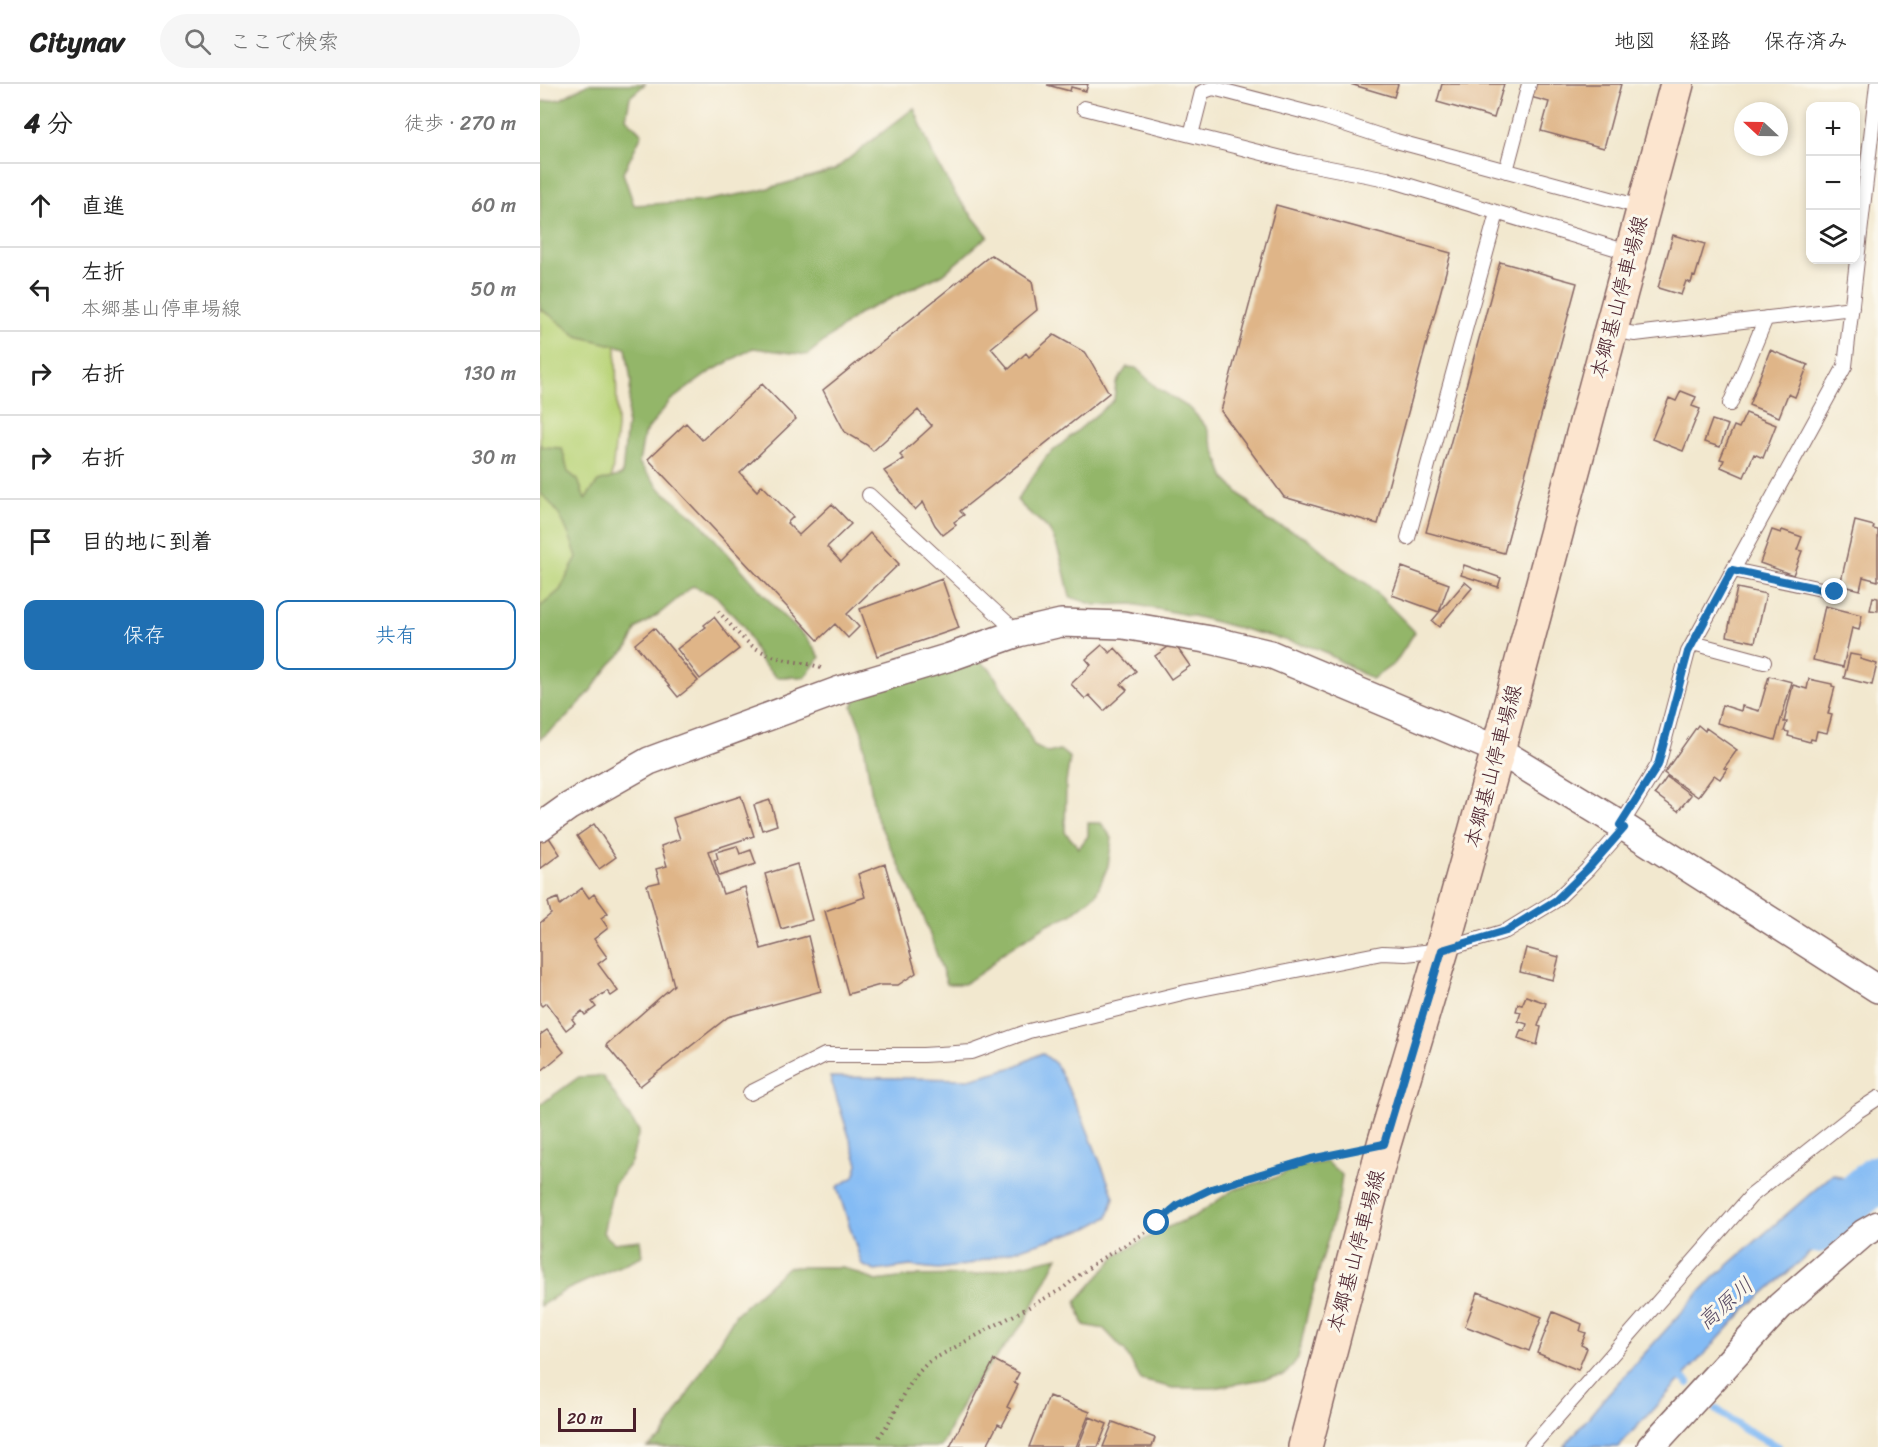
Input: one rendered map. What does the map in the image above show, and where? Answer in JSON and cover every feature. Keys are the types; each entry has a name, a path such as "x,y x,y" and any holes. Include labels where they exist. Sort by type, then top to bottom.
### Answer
{"main road":[{"name":"本郷基山停車場線","path":"1305,1447 1384,1144 1498,750 1677,84"}],"street":[{"path":"540,827 568,807 649,760 840,690 950,657 1018,633 1061,623 1124,625 1212,640 1270,654 1498,750 1878,989"},
{"path":"1651,1447 1780,1306 1864,1233 1878,1225"}],"lane":[{"path":"1506,171 1529,84"},
{"path":"750,1093 825,1055 923,1055 972,1052 1029,1031 1186,992 1382,953 1406,954 1442,950 1506,931 1555,901 1587,870 1622,826 1658,765 1688,652 1845,366 1877,84"},
{"path":"1191,135 1202,92 1213,88 1317,115 1396,141 1644,208"},
{"path":"1084,108 1298,162 1387,179 1631,253"},
{"path":"1408,538 1497,213"},
{"path":"1610,330 1635,334 1852,308"},
{"path":"1730,404 1766,318"},
{"path":"869,495 1018,633"},
{"path":"1732,570 1835,592"},
{"path":"1693,643 1764,662"},
{"path":"1531,1447 1751,1196 1858,1111 1878,1098"}],"path":[{"path":"718,610 751,647 768,656 814,664 832,674 840,690"},
{"path":"879,1437 917,1372 930,1361 1062,1289 1096,1262 1142,1235 1178,1205 1211,1189 1252,1176 1311,1159 1384,1144"}],"green space":[{"path":"587,84 645,84 630,97 626,118 642,134 623,173 634,205 704,201 758,191 834,170 914,108 933,155 955,194 988,236 943,274 860,313 807,355 753,348 710,372 670,401 644,434 639,463 661,490 698,520 782,615 807,638 820,657 805,677 776,677 761,662 743,626 716,596 693,586 659,614 637,628 629,646 610,665 588,694 567,717 540,739 540,607 560,590 577,557 558,514 540,493 540,444 543,447 562,448 568,472 578,480 585,499 598,482 622,475 631,381 626,348 577,336 540,309 540,102 561,99"},
{"path":"540,287 616,344 617,428 603,556 540,678"},
{"path":"1127,367 1136,368 1157,388 1191,409 1207,428 1225,479 1266,520 1306,537 1342,568 1369,585 1415,632 1395,663 1372,679 1319,649 1193,616 1132,604 1095,605 1070,597 1062,562 1052,535 1017,500 1046,457 1114,400 1116,383"},
{"path":"975,658 991,670 1034,746 1048,753 1060,750 1070,758 1066,782 1065,832 1079,848 1088,836 1088,823 1101,823 1112,838 1108,866 1096,894 1070,915 1048,924 1001,954 988,968 964,984 947,984 923,915 875,815 862,732 852,706 859,695"},
{"path":"602,1076 639,1131 631,1162 614,1184 603,1233 614,1243 640,1240 642,1256 564,1291 540,1306 540,1105 579,1077"},
{"path":"1327,1162 1342,1175 1339,1198 1307,1315 1298,1358 1285,1375 1213,1388 1173,1388 1141,1380 1125,1351 1104,1329 1084,1325 1076,1302 1118,1254 1166,1228 1195,1216 1233,1190 1274,1178 1300,1166"},
{"path":"1058,1257 1025,1321 965,1397 941,1447 647,1447 662,1437 736,1314 788,1267 843,1267 876,1281 913,1276 975,1275"}],"water":[{"path":"1042,1053 1056,1064 1083,1119 1114,1197 1108,1217 1088,1228 967,1265 938,1269 910,1266 875,1271 862,1265 837,1187 854,1177 858,1164 830,1077 969,1079 1014,1067"},
{"path":"1833,1174 1878,1193 1746,1309 1618,1447 1564,1447 1606,1396 1711,1280"}],"building":[{"path":"1088,84 1086,91 1071,87 1070,91 1047,85"},
{"path":"1350,84 1398,84 1394,97"},
{"path":"1442,84 1504,84 1494,118 1437,102"},
{"path":"1526,84 1621,84 1604,148 1541,131 1549,102 1523,95"},
{"path":"1276,205 1451,253 1378,524 1284,497 1221,411"},
{"path":"1673,235 1705,244 1695,277 1693,276 1691,283 1686,281 1681,295 1658,288"},
{"path":"991,255 1032,281 1037,310 991,348 1009,369 1026,353 1029,357 1054,335 1086,353 1109,393 960,511 964,515 954,522 956,525 943,535 923,502 915,510 884,471 904,459 900,455 932,426 918,410 873,451 845,432 823,390"},
{"path":"1500,262 1577,283 1504,553 1426,532"},
{"path":"1770,350 1808,365 1795,397 1788,394 1779,417 1749,405"},
{"path":"762,384 796,419 740,473 757,491 762,485 793,517 787,523 799,535 832,504 851,524 827,547 841,562 870,533 899,564 847,614 859,627 848,638 835,624 818,640 648,459 686,423 702,440"},
{"path":"1681,391 1696,397 1692,406 1700,409 1683,451 1652,439 1669,398 1676,401"},
{"path":"1746,413 1776,425 1763,458 1754,454 1744,477 1721,467 1724,460 1720,459 1734,426 1739,428"},
{"path":"1712,420 1728,425 1720,447 1704,442"},
{"path":"1855,521 1874,526 1873,529 1878,530 1878,581 1863,577 1860,590 1840,585"},
{"path":"1772,530 1781,533 1782,530 1802,537 1797,550 1802,551 1793,575 1760,563"},
{"path":"1464,565 1501,578 1498,587 1461,575"},
{"path":"1402,567 1449,584 1439,612 1392,595"},
{"path":"942,579 959,628 877,656 860,609"},
{"path":"1465,582 1472,588 1439,627 1432,621"},
{"path":"1737,588 1766,594 1755,642 1727,636"},
{"path":"1873,597 1878,598 1878,611 1870,610"},
{"path":"1825,606 1862,615 1859,630 1852,628 1843,667 1813,660"},
{"path":"714,617 739,649 700,679 677,649 706,627 704,625"},
{"path":"654,628 698,681 678,697 635,644"},
{"path":"1174,643 1190,666 1171,679 1155,656"},
{"path":"1102,645 1110,653 1115,648 1136,671 1121,684 1127,690 1104,711 1089,695 1085,699 1071,684 1091,665 1086,659"},
{"path":"1850,654 1861,656 1860,659 1877,664 1872,685 1844,678"},
{"path":"1769,676 1792,682 1775,740 1717,723 1722,705 1741,711 1742,706 1759,711"},
{"path":"1809,679 1832,684 1835,687 1828,714 1832,715 1827,733 1817,731 1815,740 1811,739 1810,742 1788,736 1789,732 1784,731 1793,685 1807,689"},
{"path":"1698,725 1737,750 1724,768 1727,769 1720,779 1714,775 1698,797 1664,773"},
{"path":"1667,777 1691,795 1678,811 1655,794"},
{"path":"741,796 754,836 708,851 723,894 745,887 761,949 808,936 821,991 728,1017 640,1086 606,1045 674,985 647,885 660,882 656,869 667,866 661,846 680,839 673,818"},
{"path":"770,800 777,825 762,830 754,805"},
{"path":"594,824 616,857 599,869 577,836"},
{"path":"548,836 560,854 540,869 540,842"},
{"path":"737,846 740,854 751,850 756,864 719,876 714,860 718,859 716,852"},
{"path":"797,864 812,920 781,929 765,874"},
{"path":"885,864 916,973 898,985 880,985 848,994 825,911 865,897 858,874"},
{"path":"582,888 589,898 594,894 608,913 601,918 608,928 594,939 607,957 598,964 618,991 611,996 607,991 592,1002 596,1007 585,1015 582,1011 572,1019 575,1023 566,1030 546,1003 542,1006 540,1004 540,923 551,914 548,902 558,898 560,905"},
{"path":"1526,948 1559,957 1553,980 1520,972"},
{"path":"1526,996 1546,1003 1538,1026 1541,1027 1537,1045 1518,1038 1521,1030 1525,1031 1527,1024 1518,1021 1521,1012 1516,1011 1518,1004 1522,1005"},
{"path":"547,1030 564,1052 540,1072 540,1035"},
{"path":"1478,1292 1542,1317 1529,1351 1465,1326"},
{"path":"1553,1312 1582,1324 1580,1331 1586,1333 1581,1345 1587,1348 1578,1370 1537,1353"},
{"path":"994,1360 1019,1373 1014,1383 1018,1385 1007,1407 1011,1409 1002,1426 998,1424 986,1447 950,1447"},
{"path":"1049,1396 1090,1412 1076,1447 1029,1447"},
{"path":"1090,1417 1107,1424 1098,1447 1078,1447"},
{"path":"1113,1422 1155,1438 1152,1447 1103,1447"}],"waterway":[{"name":"高原川","path":"1817,1230 1878,1178"},
{"path":"1675,1372 1688,1383"},
{"path":"1717,1410 1744,1429 1778,1447"}],"route":[{"path":"1157,1223 1178,1205 1211,1189 1311,1159 1384,1144 1442,950 1506,931 1555,901 1587,870 1624,828 1620,825 1658,765 1688,652 1732,570 1835,592"}]}
